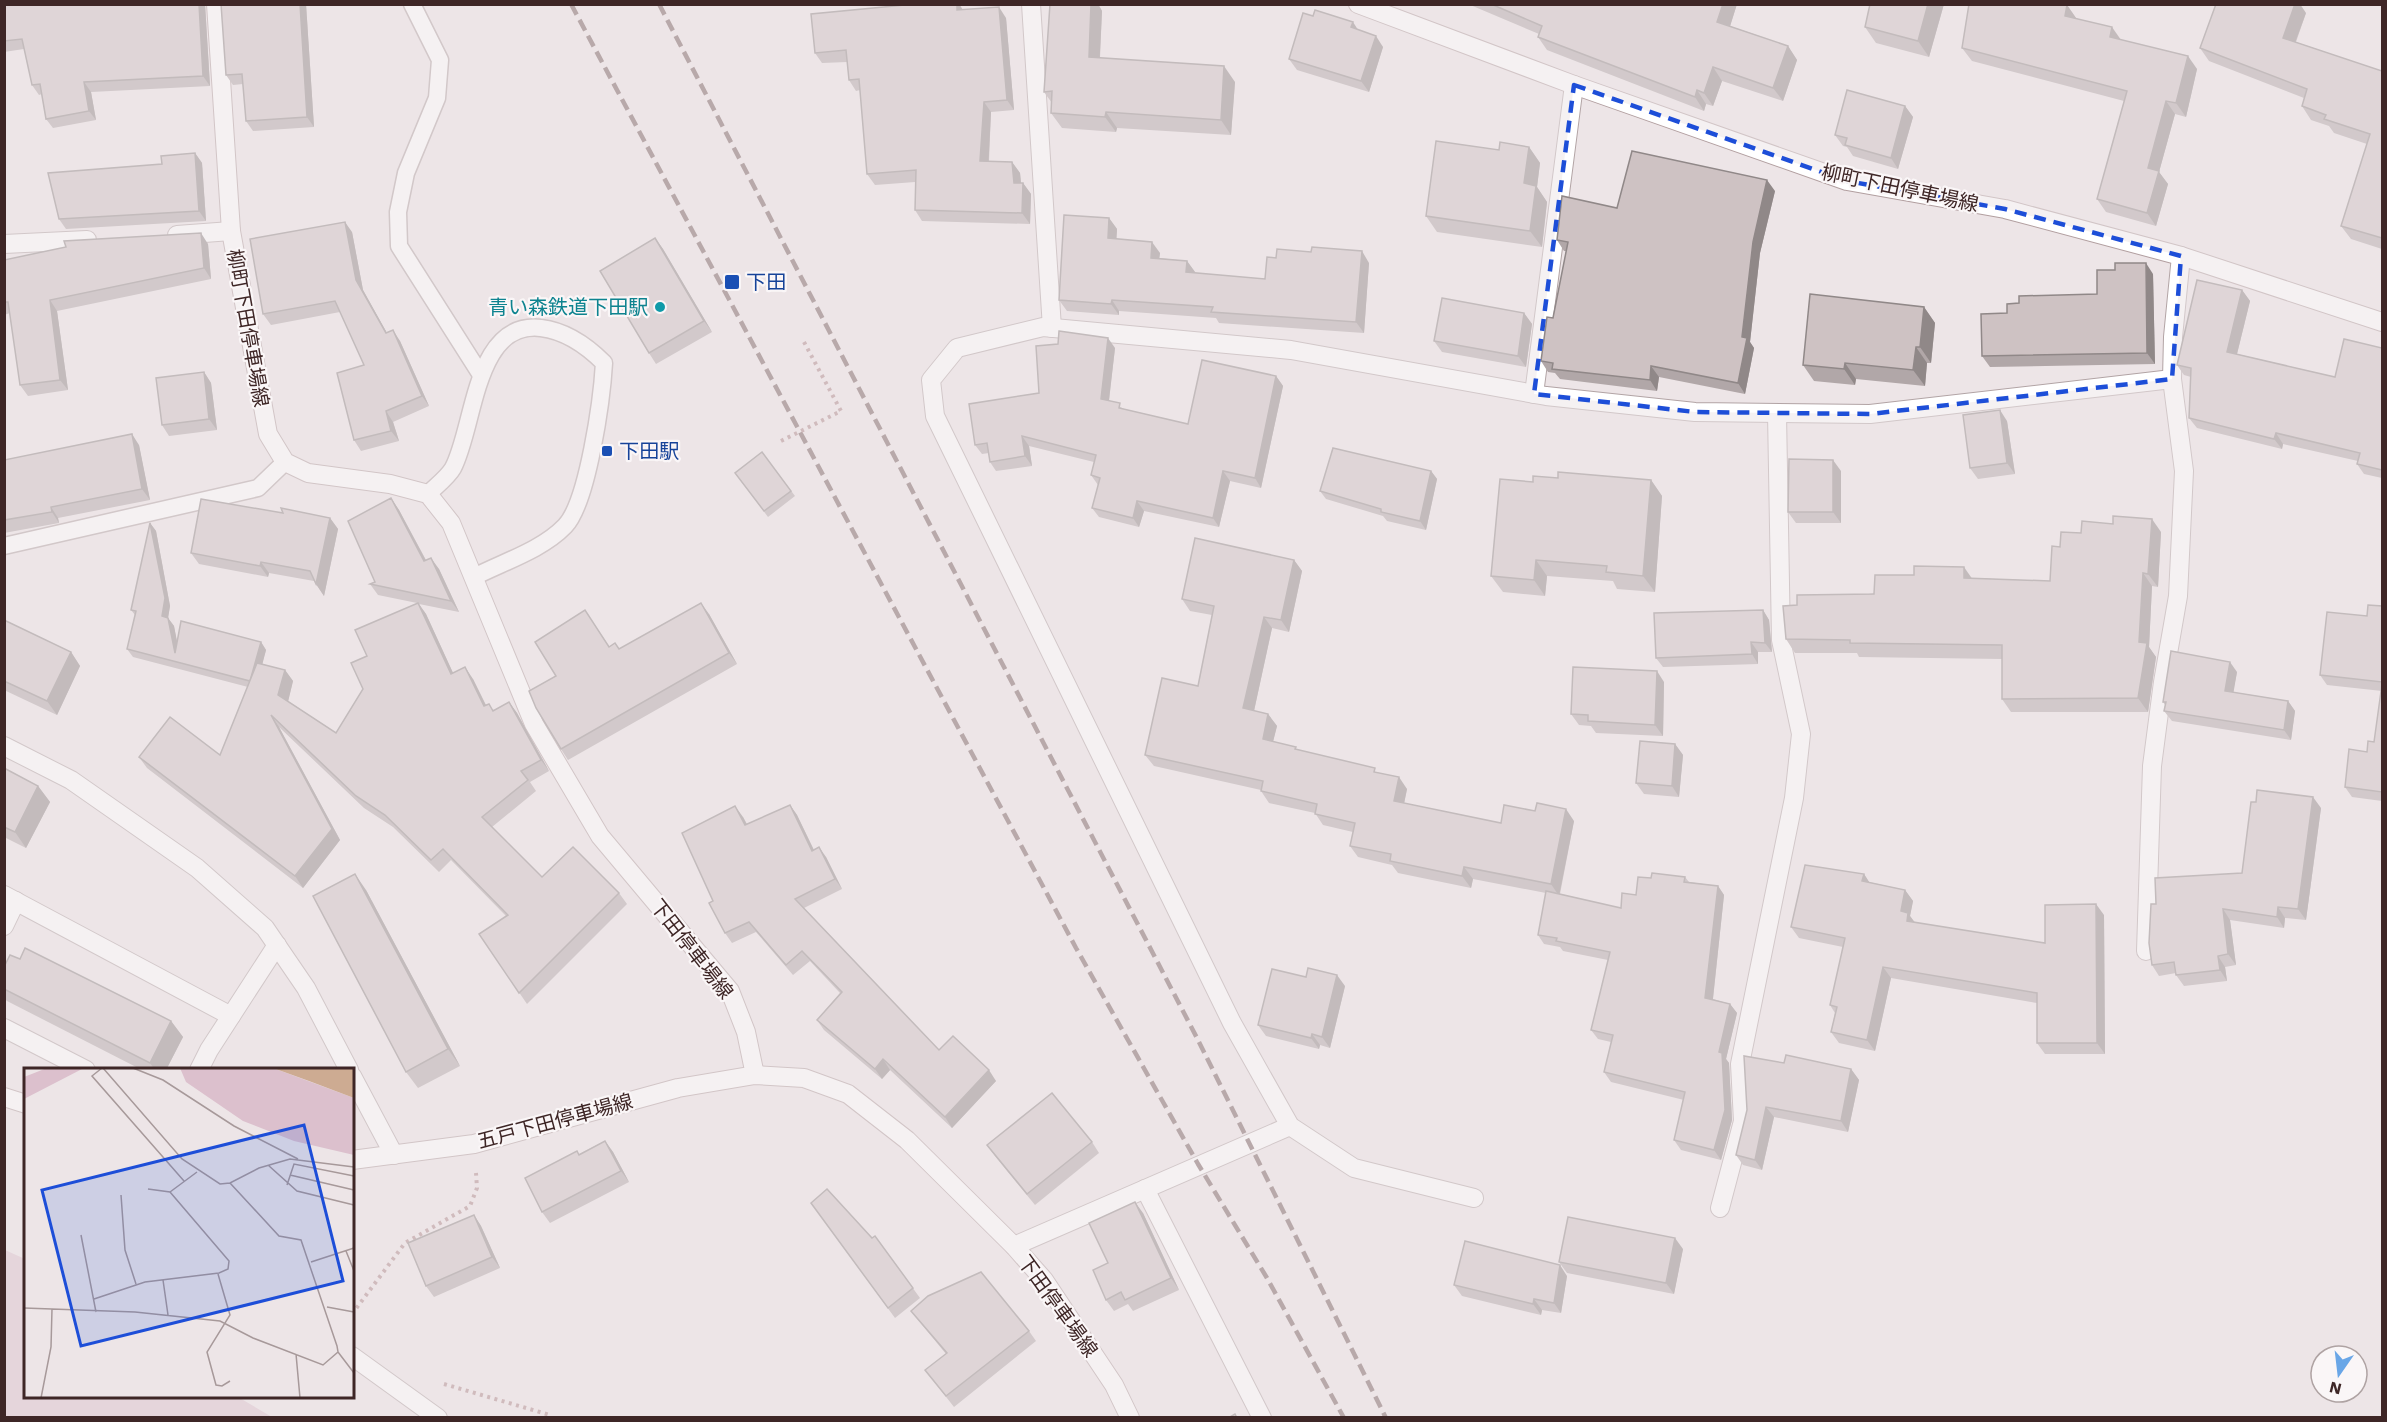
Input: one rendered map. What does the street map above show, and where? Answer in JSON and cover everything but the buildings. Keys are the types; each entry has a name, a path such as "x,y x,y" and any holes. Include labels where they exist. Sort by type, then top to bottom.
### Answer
{"street":[{"name":"柳町下田停車場線","path":"216,4 231,231 268,434 285,462"},
{"path":"1032,4 1052,328"},
{"name":"柳町下田停車場線","path":"1358,4 1574,85 1847,181 2005,209 2181,256 2382,322"},
{"path":"1534,394 1574,85"},
{"path":"164,236 231,231"},
{"path":"4,244 108,239"},
{"path":"2146,951 2152,766 2178,585 2184,471 2172,379 2173,338 2181,256"},
{"path":"1474,1198 1354,1168 1290,1126 1232,1023 935,416 931,380 957,348 1043,327 1291,350 1534,394 1695,412 1870,414 2172,379"},
{"path":"1720,1208 1743,1121 1740,1064 1794,798 1801,734 1781,640 1777,413"},
{"path":"285,462 308,473 390,484 428,494"},
{"name":"下田停車場線","path":"428,494 451,523 534,724 558,769 600,836 730,991 746,1032 755,1075 804,1078 848,1094 907,1140 1014,1246 1044,1280 1114,1385 1130,1418"},
{"path":"4,746 71,780 197,868 265,928 306,988 348,1068"},
{"path":"4,926 10,898 231,1016"},
{"path":"200,1068 277,945"},
{"path":"4,1028 82,1068"},
{"name":"五戸下田停車場線","path":"354,1160 474,1144 678,1088 755,1075"},
{"path":"354,1080 394,1155"},
{"path":"4,1097 24,1103"},
{"path":"1014,1246 1290,1126"},
{"path":"1145,1189 1262,1418"},
{"path":"354,1357 438,1418"}],"lane":[{"path":"412,4 440,60 437,98 406,173 398,212 399,246 481,375"},
{"path":"428,494 453,468 481,375 492,352 510,336 529,327 549,329 571,337 592,351 604,363 602,395 579,504 567,524 553,537 474,578"},
{"path":"4,546 258,488 285,462"}],"path":[{"path":"781,441 841,411 804,342"},
{"path":"354,1311 405,1243 470,1206 477,1188 474,1144"},
{"path":"438,1382 550,1415"}],"highlighted area":[{"path":"1574,85 1847,181 2005,209 2181,256 2172,379 1870,414 1695,412 1534,394"}],"shaded area":[{"path":"5,1250 24,1259 24,1398 240,1398 272,1417 5,1417"}],"railway":[{"path":"571,4 1076,948 1198,1164 1267,1278 1344,1418"},
{"path":"659,4 1197,1038 1386,1418"}],"place":[{"name":"下田","path":"732,282"},
{"name":"青い森鉄道下田駅","path":"660,307"},
{"name":"下田駅","path":"607,451"}]}
